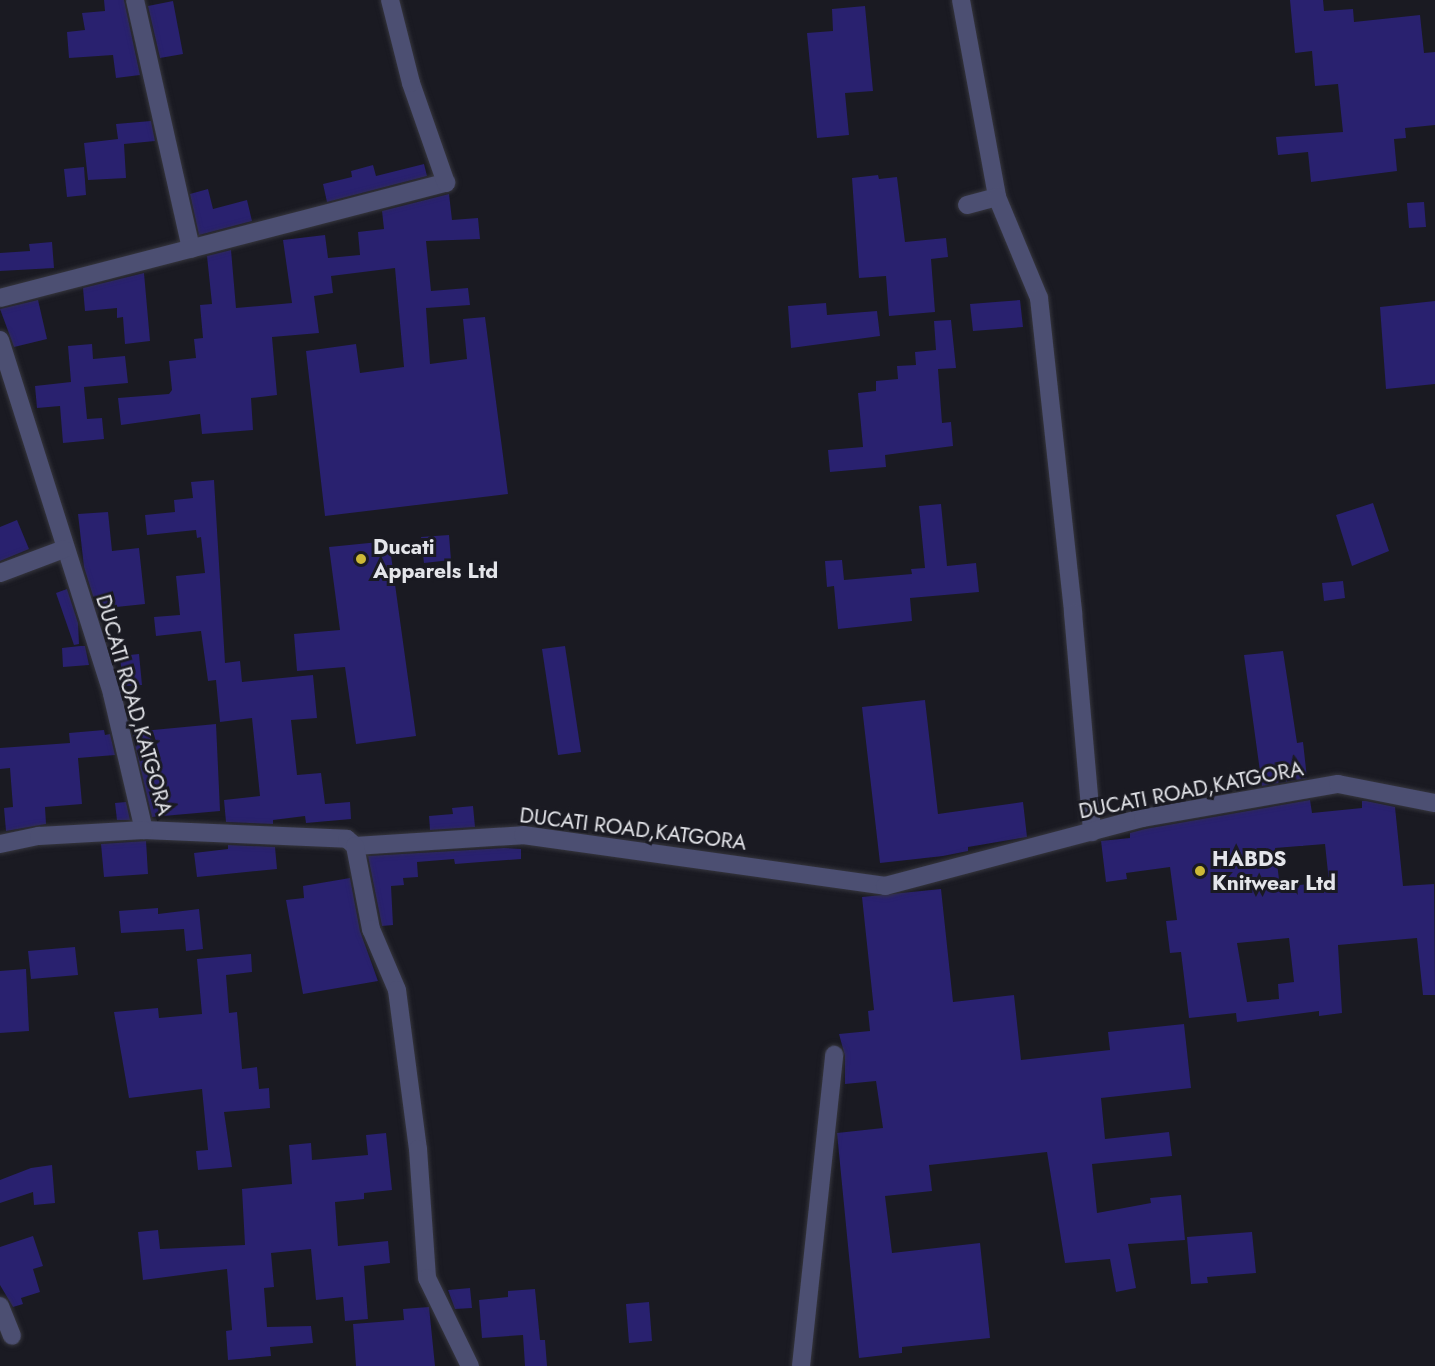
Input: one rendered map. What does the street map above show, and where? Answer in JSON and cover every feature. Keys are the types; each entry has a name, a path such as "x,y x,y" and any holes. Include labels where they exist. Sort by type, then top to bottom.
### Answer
{"street":[{"path":"135,0 191,249"},
{"path":"0,298 446,183 411,83 390,0"},
{"path":"961,0 997,197 1039,298 1073,613 1092,832"},
{"path":"967,205 997,197"},
{"name":"DUCATI ROAD,KATGORA","path":"0,340 64,549 112,694 144,830 347,839 355,846 523,835 885,886 1143,818 1338,784 1435,803"},
{"path":"0,573 64,549"},
{"path":"0,844 39,836 144,830"},
{"path":"355,846 371,929 397,990 418,1149 427,1278 470,1366"},
{"path":"801,1366 834,1055"},
{"path":"0,1306 12,1336"}],"building":[{"path":"104,0 124,0 140,75 116,78 113,55 69,58 67,32 85,30 82,13 105,11"},
{"path":"1290,0 1323,0 1324,11 1353,9 1354,22 1420,15 1424,53 1435,52 1435,125 1405,128 1406,138 1394,139 1397,171 1311,182 1308,152 1278,155 1276,137 1343,132 1338,84 1315,86 1312,51 1295,53"},
{"path":"173,1 183,54 160,58 148,6"},
{"path":"865,6 873,91 845,93 849,135 817,138 807,33 833,31 832,9"},
{"path":"151,121 155,141 124,144 126,178 88,180 84,143 118,139 116,124"},
{"path":"424,164 427,176 327,202 323,184 352,177 351,171 373,165 376,176"},
{"path":"84,167 86,195 67,197 64,169"},
{"path":"878,175 879,179 897,177 905,242 946,238 948,257 931,259 935,312 889,316 886,276 859,278 852,178"},
{"path":"208,189 213,209 247,200 252,221 199,235 190,194"},
{"path":"449,194 452,220 478,218 480,239 426,241 431,291 468,288 470,305 426,308 430,364 467,359 463,319 485,317 508,494 325,516 306,351 356,344 360,373 404,367 395,268 331,276 333,293 314,296 319,333 272,337 277,395 251,398 253,430 202,434 200,414 121,425 118,398 169,394 172,390 169,361 196,358 194,339 203,338 200,305 212,304 207,256 231,250 236,308 292,303 283,240 325,235 328,258 360,255 358,232 384,229 382,211"},
{"path":"1424,202 1426,227 1409,228 1407,203"},
{"path":"52,242 54,268 0,271 0,253 30,251 29,244"},
{"path":"144,273 150,341 125,344 123,317 117,318 117,308 85,311 83,288"},
{"path":"38,300 47,339 14,347 0,309"},
{"path":"1020,300 1023,327 973,331 970,304"},
{"path":"1435,301 1435,384 1386,389 1380,307"},
{"path":"826,303 827,315 877,311 880,336 791,348 788,306"},
{"path":"951,320 956,368 938,369 942,423 951,422 953,446 885,455 886,467 830,472 828,450 863,447 858,393 876,391 876,381 898,379 897,366 916,365 915,352 936,350 934,321"},
{"path":"92,344 93,359 125,356 128,383 84,387 87,419 102,418 104,439 63,443 60,406 37,408 35,386 71,382 68,346"},
{"path":"214,480 225,663 240,661 242,682 313,675 317,718 291,720 297,775 321,773 325,804 350,802 351,819 306,823 305,816 273,820 273,824 226,822 224,800 260,796 252,718 220,722 216,680 208,681 201,631 156,636 154,617 180,615 176,576 205,573 201,537 197,538 196,530 147,535 145,515 175,512 174,500 193,498 191,482"},
{"path":"1373,503 1389,551 1352,566 1336,515"},
{"path":"941,504 947,566 976,563 979,592 910,598 912,621 838,629 834,586 827,587 825,561 842,560 844,580 912,574 911,569 925,568 919,506"},
{"path":"108,512 112,551 139,548 145,604 97,609 84,567 78,514"},
{"path":"17,520 29,549 0,561 0,527"},
{"path":"449,535 451,560 424,563 421,537"},
{"path":"389,541 416,736 356,744 345,667 297,671 294,634 340,630 329,547"},
{"path":"1343,581 1345,598 1324,601 1322,583"},
{"path":"67,589 78,623 79,644 74,645 56,593"},
{"path":"85,646 89,665 63,667 62,648"},
{"path":"565,646 581,752 558,755 542,649"},
{"path":"1283,651 1297,743 1303,742 1307,778 1262,786 1244,655"},
{"path":"139,654 142,685 123,686 120,656"},
{"path":"925,700 938,814 1023,802 1027,837 968,847 968,851 943,856 880,863 862,707"},
{"path":"216,724 220,811 152,817 132,732"},
{"path":"104,730 105,735 110,734 115,755 78,758 82,804 45,807 46,824 6,831 4,808 13,807 10,768 0,769 0,748 70,743 69,733"},
{"path":"1310,800 1312,813 1362,808 1362,801 1395,807 1403,886 1434,884 1435,995 1423,995 1417,938 1338,945 1342,1013 1319,1016 1319,1011 1237,1022 1236,1013 1189,1018 1181,952 1170,953 1166,921 1177,920 1170,867 1126,873 1127,879 1106,882 1101,841 1130,838 1130,833","holes":["1325,844 1329,882 1280,887 1275,848","1289,938 1294,982 1278,984 1279,999 1247,1002 1237,943"]},
{"path":"126,802 130,820 117,820 115,803"},
{"path":"473,806 475,827 430,830 429,816 453,814 452,808"},
{"path":"146,841 148,874 104,877 101,844"},
{"path":"228,845 275,847 277,869 197,877 194,853 228,849"},
{"path":"521,849 521,859 455,864 454,859 417,862 418,877 403,878 404,885 391,886 393,925 382,926 368,856"},
{"path":"350,878 360,931 378,981 303,994 286,900 304,898 303,886"},
{"path":"941,889 953,1002 1014,995 1021,1060 1110,1050 1108,1032 1184,1024 1191,1088 1101,1098 1105,1139 1169,1132 1172,1156 1092,1164 1097,1213 1151,1203 1150,1198 1181,1195 1185,1240 1128,1244 1136,1288 1116,1292 1110,1259 1065,1263 1047,1152 929,1165 932,1191 885,1196 892,1253 980,1243 990,1338 902,1347 902,1353 859,1358 837,1133 883,1128 876,1081 845,1084 845,1056 839,1034 870,1031 868,1011 874,1010 862,897"},
{"path":"158,908 158,914 199,909 203,949 186,951 184,929 121,933 119,911"},
{"path":"75,947 78,975 31,979 28,951"},
{"path":"251,954 252,972 226,975 229,1013 237,1012 242,1069 257,1067 259,1089 269,1088 270,1108 224,1112 232,1167 198,1170 196,1151 208,1150 202,1089 129,1098 114,1012 158,1008 159,1018 202,1014 197,959"},
{"path":"26,969 29,1031 0,1033 0,971"},
{"path":"386,1133 392,1190 364,1193 364,1199 335,1202 338,1246 388,1241 390,1263 364,1266 368,1319 345,1321 343,1297 316,1300 311,1249 271,1253 274,1287 264,1288 267,1327 311,1326 313,1343 270,1347 271,1356 228,1360 226,1331 232,1330 227,1269 143,1280 138,1232 158,1230 160,1249 245,1245 242,1189 292,1184 289,1145 311,1143 312,1160 368,1155 366,1135"},
{"path":"52,1165 55,1203 34,1205 33,1192 0,1203 0,1180 31,1168"},
{"path":"1252,1232 1256,1273 1207,1277 1208,1283 1191,1284 1187,1237"},
{"path":"33,1236 43,1266 33,1269 40,1292 21,1298 23,1304 13,1307 0,1285 0,1247"},
{"path":"470,1288 472,1308 455,1309 448,1290"},
{"path":"535,1289 540,1340 545,1340 547,1366 525,1366 523,1335 482,1338 479,1300 508,1297 508,1291"},
{"path":"649,1302 652,1341 629,1343 626,1304"},
{"path":"429,1307 435,1366 356,1366 353,1324 404,1320 403,1309"}],"place":[{"name":"Ducati Apparels Ltd","path":"361,559"},
{"name":"HABDS Knitwear Ltd","path":"1200,871"}]}
